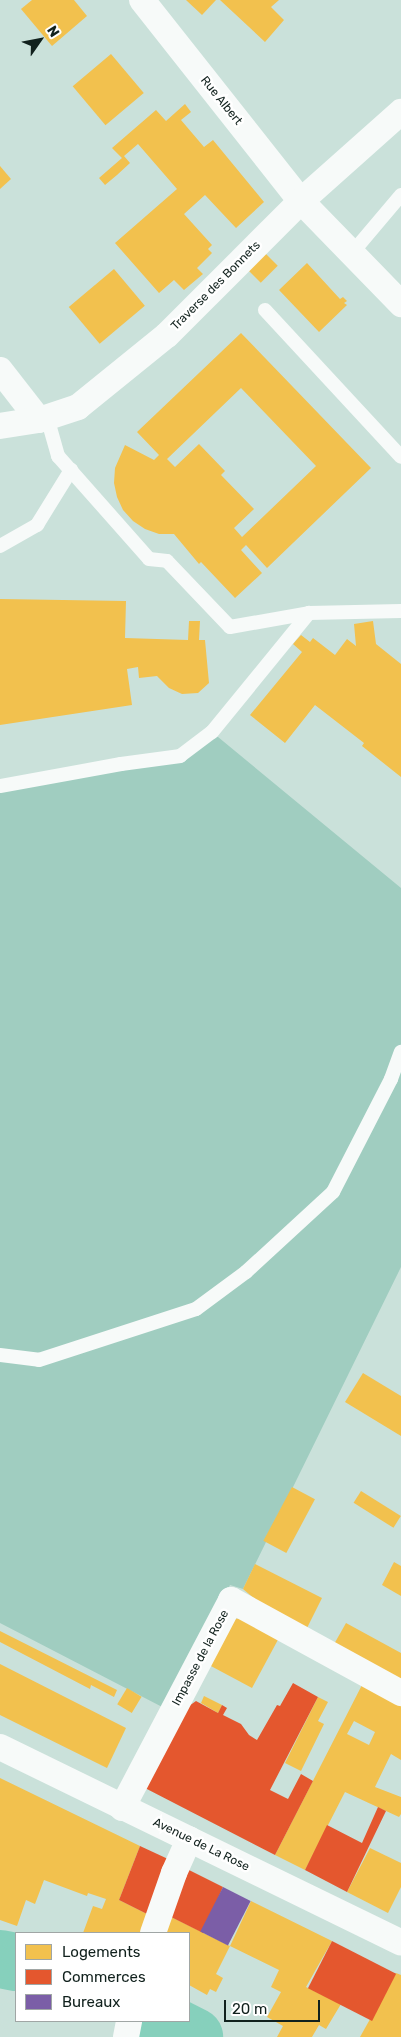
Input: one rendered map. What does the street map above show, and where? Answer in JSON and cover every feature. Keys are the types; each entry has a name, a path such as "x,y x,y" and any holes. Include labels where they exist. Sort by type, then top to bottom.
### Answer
{"street":[{"name":"Rue Albert","path":"142,0 301,201"},
{"name":"Traverse des Bonnets","path":"0,426 43,419 78,407 167,335 301,201 401,112"},
{"path":"301,201 401,304"},
{"path":"0,370 43,419"},
{"name":"Impasse de la Rose","path":"122,1808 231,1600 401,1692"},
{"name":"Avenue de La Rose","path":"0,1747 401,1943"},
{"path":"153,1932 174,1873 189,1839"}],"lane":[{"path":"352,253 401,195"},
{"path":"266,310 401,457"},
{"path":"43,419 58,456 149,559 168,560 230,627 309,613 401,611"},
{"path":"0,546 37,525 71,470"},
{"path":"0,786 121,764 180,756 212,732 309,613"},
{"path":"0,1355 39,1360 196,1309 246,1272 333,1192 391,1079 401,1052"}],"green space":[{"path":"212,732 401,888 401,1267 243,1589 230,1585 168,1710 0,1623 0,786 179,756"}],"building: Logements":[{"path":"32,0 74,0 87,16 52,46 21,9"},
{"path":"186,0 216,0 202,15"},
{"path":"220,0 279,0 271,7 284,20 265,42"},
{"path":"111,54 144,93 105,125 73,86"},
{"path":"185,104 191,112 181,120 204,147 213,140 264,202 236,228 205,195 184,214 212,245 208,249 212,253 197,268 203,274 184,290 174,280 159,293 115,243 177,189 138,144 124,156 130,163 117,175 105,185 99,178 122,158 112,148 156,110 166,121"},
{"path":"0,166 11,179 0,189"},
{"path":"265,253 278,266 261,283 248,270"},
{"path":"307,263 340,299 343,297 347,301 344,303 347,305 319,332 279,290"},
{"path":"114,269 145,306 100,344 69,307"},
{"path":"241,333 371,468 267,568 246,545 241,550 262,573 235,598 201,562 199,564 174,534 159,534 145,529 133,521 123,510 117,497 114,483 115,468 125,445 154,460 159,455 137,432","holes":["241,388 316,466 242,537 234,528 254,509 221,475 225,471 199,444 175,467 167,459"]},
{"path":"0,599 126,601 125,638 188,640 189,621 200,621 199,640 205,640 209,683 198,693 182,694 169,688 157,676 139,678 138,667 127,669 132,705 0,725"},
{"path":"373,621 376,644 401,664 401,777 362,746 364,743 315,705 285,743 250,715 302,652 293,644 301,635 310,642 313,638 335,655 347,639 356,646 354,624"},
{"path":"363,1373 401,1396 401,1436 345,1402"},
{"path":"292,1487 315,1499 286,1553 263,1541"},
{"path":"361,1491 401,1516 393,1528 354,1503"},
{"path":"394,1562 401,1566 401,1596 382,1585"},
{"path":"255,1564 322,1598 306,1630 268,1610 243,1589"},
{"path":"244,1618 280,1636 252,1688 209,1665 233,1619"},
{"path":"346,1623 401,1653 401,1682 333,1646"},
{"path":"0,1631 117,1690 114,1697 91,1685 90,1689 0,1642"},
{"path":"0,1664 126,1728 107,1768 0,1715"},
{"path":"363,1683 401,1703 401,1760 391,1754 375,1787 401,1797 401,1814 399,1817 345,1792 305,1870 275,1855","holes":["354,1721 375,1732 369,1745 347,1734"]},
{"path":"127,1688 142,1697 132,1713 117,1704"},
{"path":"204,1696 222,1705 218,1713 201,1703"},
{"path":"318,1697 328,1702 318,1721 324,1724 301,1771 285,1763"},
{"path":"0,1778 140,1846 119,1900 149,1915 143,1932 83,1932 93,1906 102,1909 106,1899 88,1893 87,1896 44,1880 35,1904 26,1900 17,1926 0,1920"},
{"path":"370,1848 401,1863 401,1887 388,1913 347,1892"},
{"path":"251,1901 332,1941 306,1987 341,2004 326,2029 319,2025 312,2037 277,2037 283,2026 267,2017 281,1992 271,1987 279,1970 230,1946"},
{"path":"169,1916 230,1946 216,1974 223,1978 216,1992 210,1989 207,1995 190,1986 190,1932 163,1932"},
{"path":"396,1973 401,1975 401,2037 360,2037"}],"building: Commerces":[{"path":"293,1683 318,1697 270,1790 288,1799 301,1774 313,1781 275,1855 143,1787 182,1711 196,1701 218,1713 222,1705 227,1708 223,1715 241,1724 249,1735 257,1740 277,1705 280,1706"},
{"path":"378,1807 386,1811 347,1892 305,1870 327,1825 362,1843"},
{"path":"140,1846 168,1859 149,1915 119,1900"},
{"path":"185,1868 223,1887 203,1933 169,1916"},
{"path":"332,1941 396,1974 372,2021 308,1988"}],"building: Bureaux":[{"path":"223,1887 251,1901 228,1946 200,1932"}],"waterway":[{"path":"0,1959 15,1962"},
{"path":"165,2022 194,2037"}]}
